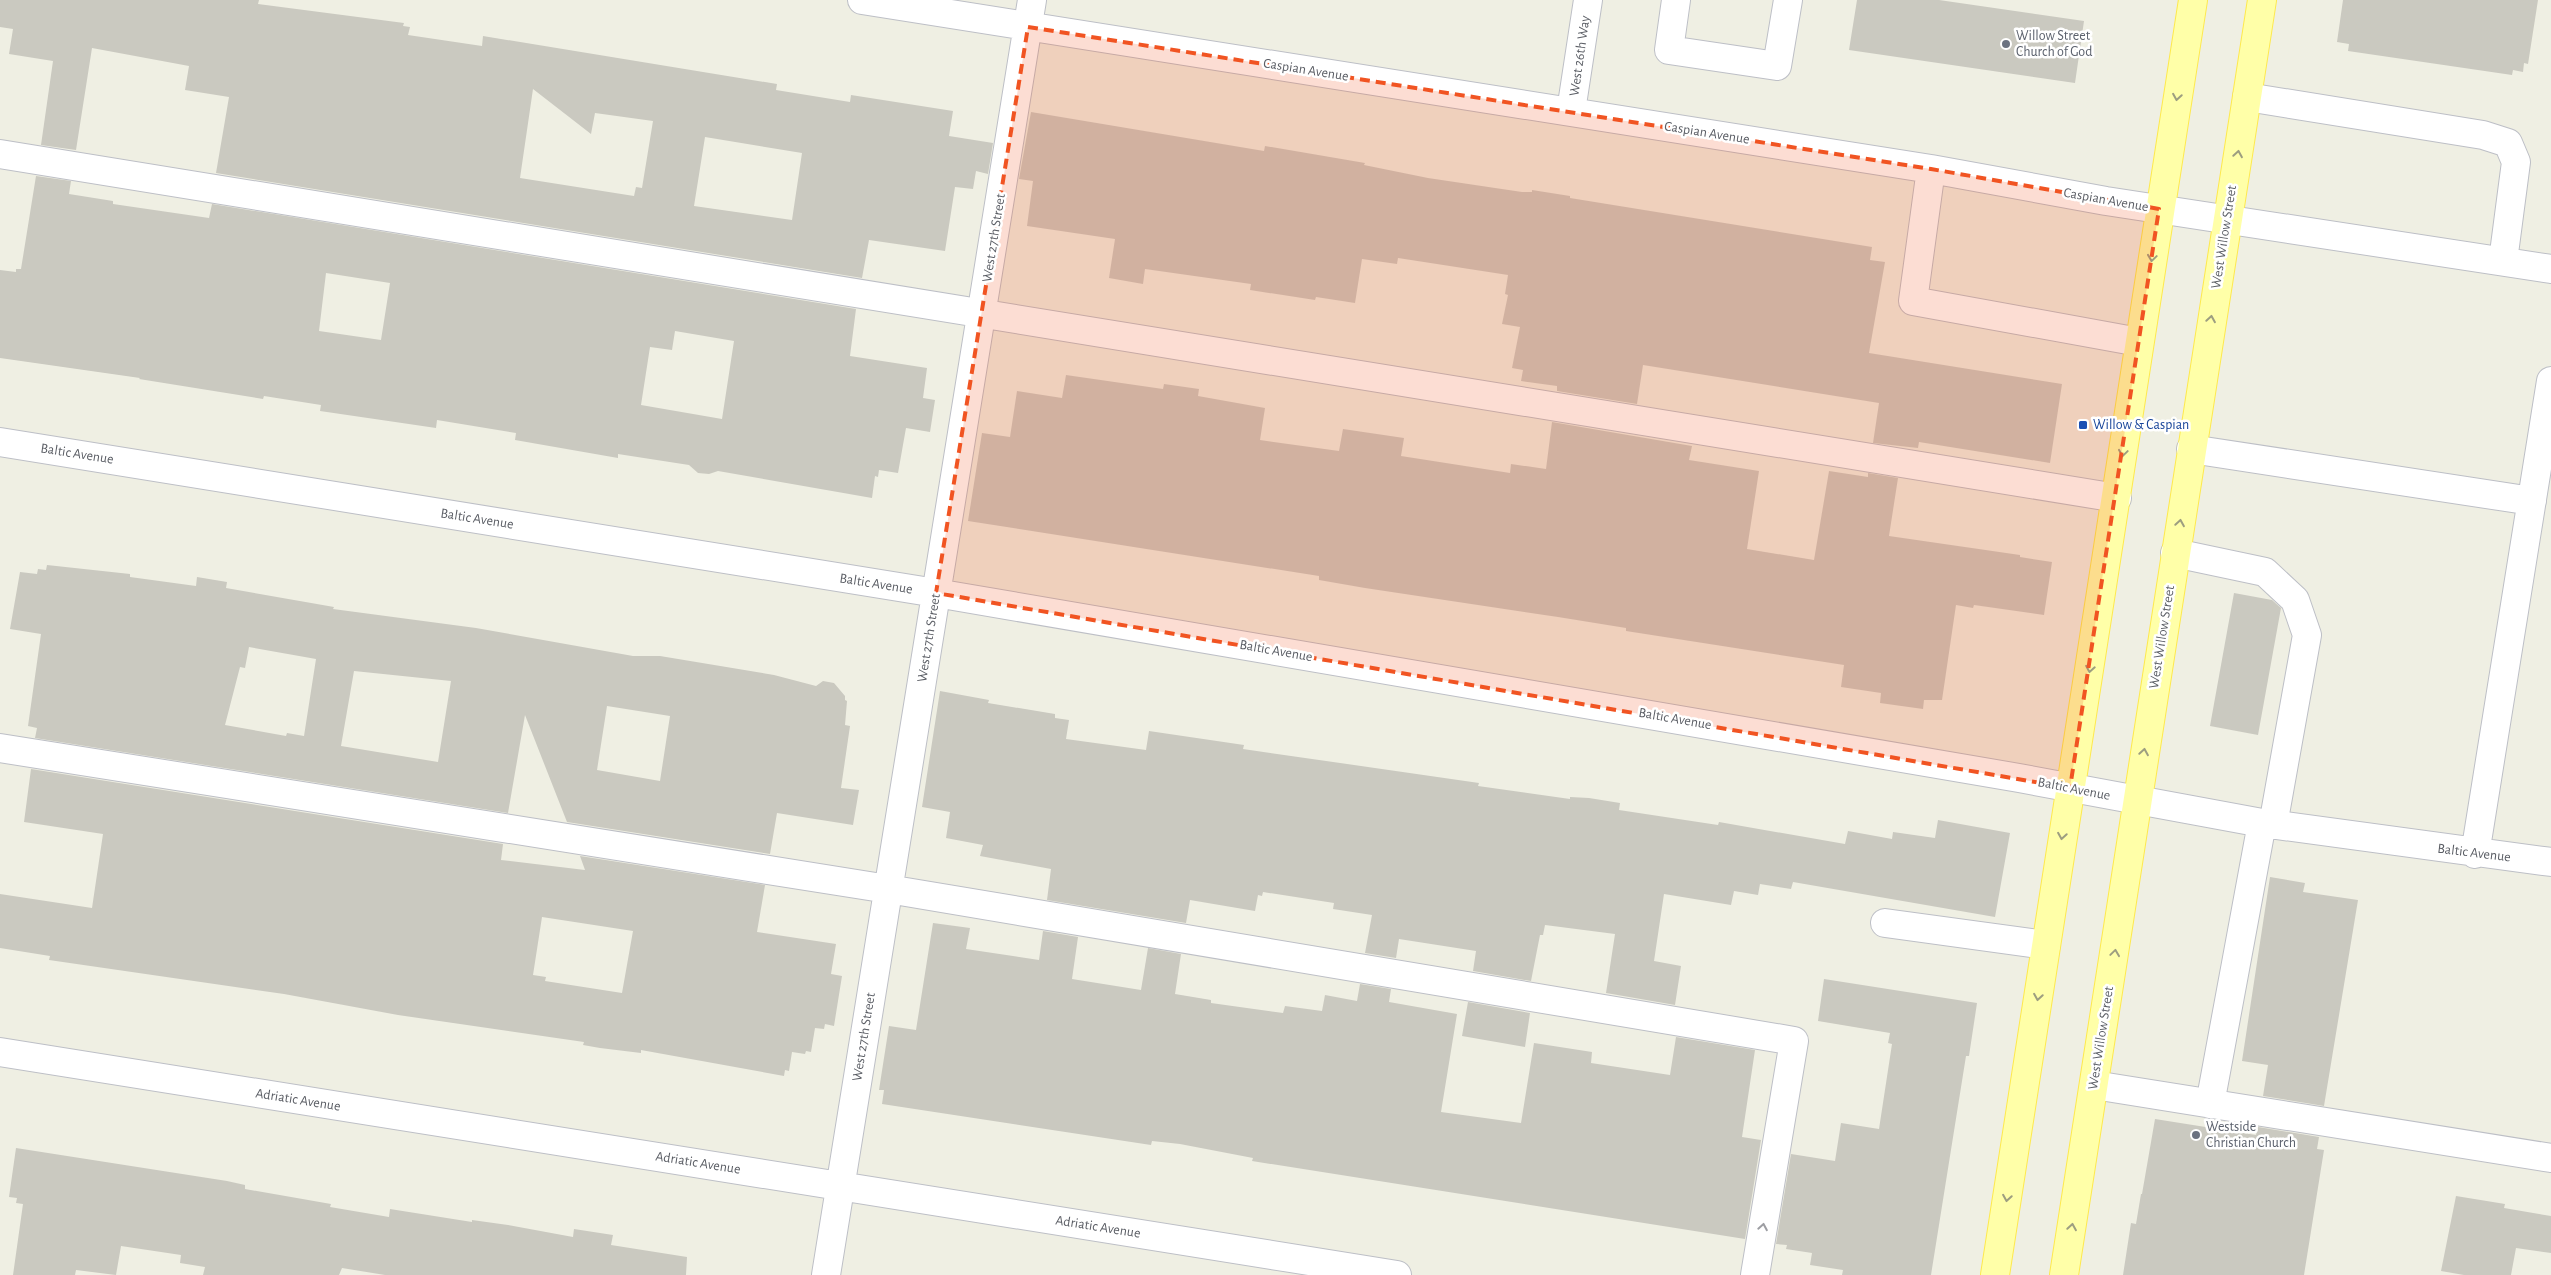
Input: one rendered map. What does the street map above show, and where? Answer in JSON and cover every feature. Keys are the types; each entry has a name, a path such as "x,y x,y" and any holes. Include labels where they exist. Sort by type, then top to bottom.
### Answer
{"main road":[{"path":"1995,1275 2117,498 2159,209 2193,0"},
{"name":"West Willow Street","path":"2064,1275 2262,0"}],"street":[{"name":"Caspian Avenue","path":"862,0 1572,111 1931,169 2227,220 2551,269"},
{"name":"West 27th Street","path":"826,1275 1032,0"},
{"name":"West 26th Way","path":"1572,111 1588,0"},
{"path":"1676,0 1669,50 1777,66 1788,0"},
{"path":"2247,97 2483,135 2508,143 2516,162 2503,261"},
{"path":"0,154 2117,498"},
{"path":"1931,169 1913,301 2140,342"},
{"path":"2476,854 2551,381"},
{"name":"Baltic Avenue","path":"0,442 936,594 2070,788 2267,824 2476,854 2551,862"},
{"path":"2191,449 2532,501"},
{"path":"2175,553 2265,572 2295,600 2308,635 2210,1104"},
{"path":"0,748 888,889 1794,1041 1755,1275"},
{"path":"1885,923 2046,946"},
{"name":"Adriatic Avenue","path":"0,1052 1396,1275"},
{"path":"2094,1084 2551,1158"}],"highlighted area":[{"path":"1028,27 1931,169 2159,209 2070,788 936,593"}],"building":[{"path":"0,0 259,0 258,4 404,23 403,26 410,27 408,35 482,46 483,36 777,84 776,90 850,102 851,95 953,111 949,136 993,143 988,174 976,171 973,189 955,187 945,251 869,240 862,278 216,173 229,97 185,90 189,66 92,48 76,150 41,145 53,61 9,54 13,29 0,27","holes":["533,89 591,134 595,113 653,121 642,188 636,187 634,196 520,178","705,137 802,153 792,220 694,206"]},
{"path":"1857,0 1939,0 2084,21 2075,83 1849,50"},
{"path":"2343,0 2538,0 2528,64 2524,63 2523,72 2513,70 2512,75 2348,51 2349,44 2337,42"},
{"path":"1031,112 1264,151 1265,146 1365,163 1364,165 1428,178 1522,192 1532,192 1532,190 1570,196 1570,198 1872,247 1870,260 1885,262 1869,353 2062,384 2050,463 1919,442 1918,448 1873,443 1879,403 1643,365 1637,404 1557,391 1557,386 1521,381 1523,370 1512,368 1520,327 1502,324 1508,295 1505,294 1508,275 1398,258 1397,264 1362,259 1355,303 1316,297 1315,300 1250,290 1251,284 1145,269 1143,284 1109,278 1115,239 1027,226 1033,181 1019,179"},
{"path":"36,176 71,181 69,194 113,201 113,204 209,218 212,204 856,309 850,356 927,368 923,398 935,400 930,432 906,428 898,473 879,470 878,477 875,476 872,498 718,471 709,474 698,473 689,465 618,454 618,458 515,440 516,433 437,420 436,428 320,411 321,405 264,396 263,399 140,378 0,358 0,270 16,272 16,269 21,269","holes":["326,273 390,283 381,340 319,331","675,331 734,341 722,419 641,405 650,347 672,350"]},
{"path":"1066,375 1163,389 1164,384 1199,389 1198,396 1265,408 1260,440 1339,451 1343,429 1404,438 1401,456 1510,473 1511,464 1546,469 1552,422 1692,446 1689,460 1759,471 1747,549 1814,560 1829,471 1868,477 1868,473 1898,478 1889,536 2020,555 2020,557 2052,562 2044,615 1974,605 1973,608 1956,605 1942,700 1924,700 1923,709 1880,703 1881,693 1841,687 1844,665 1626,631 1626,628 1558,617 1365,588 1319,580 1319,576 968,521 982,433 1010,437 1017,391 1062,398"},
{"path":"47,565 130,574 130,577 196,586 197,577 227,582 226,588 334,607 333,609 476,628 633,656 660,656 774,675 816,686 823,681 834,683 847,701 845,725 850,726 841,788 859,790 853,825 777,813 770,854 567,822 525,715 508,813 35,738 37,728 28,726 41,634 10,629 20,572 37,574 38,569 46,570","holes":["249,647 316,659 304,736 287,733 286,736 225,725 240,667 245,668","354,671 451,681 438,762 341,746","607,706 670,716 660,781 597,770"]},
{"path":"2234,593 2272,600 2281,608 2258,735 2210,726"},
{"path":"940,691 989,700 988,703 1055,714 1055,718 1069,720 1066,739 1146,750 1149,731 1244,745 1243,749 1479,783 1478,786 1570,799 1570,797 1589,798 1620,803 1619,810 1718,825 1719,822 1845,844 1848,831 1892,839 1893,832 1935,838 1938,820 2010,833 1995,917 1793,882 1791,889 1760,884 1758,895 1734,891 1731,905 1664,894 1654,961 1681,966 1675,1005 1606,993 1615,934 1545,925 1543,935 1540,935 1531,981 1473,971 1476,951 1399,939 1396,958 1365,953 1372,915 1333,909 1334,903 1263,892 1262,896 1258,895 1255,911 1190,900 1186,923 1047,900 1051,869 980,856 983,845 946,838 950,812 922,807"},
{"path":"31,769 503,844 501,860 585,870 580,856 765,885 757,932 836,944 831,974 842,976 834,1026 825,1024 824,1029 815,1028 811,1052 806,1051 805,1054 792,1052 789,1071 785,1070 784,1076 641,1050 641,1053 600,1048 583,1045 584,1042 398,1015 284,994 49,960 50,956 0,948 0,894 92,908 103,834 24,822","holes":["542,917 633,931 622,993 545,981 546,977 533,975"]},
{"path":"2270,877 2305,883 2303,892 2358,900 2324,1106 2263,1096 2268,1065 2242,1061"},
{"path":"933,923 970,928 966,949 1039,960 1043,931 1078,937 1072,979 1141,990 1148,948 1181,954 1175,994 1211,1000 1211,1003 1283,1013 1285,1006 1322,1011 1325,995 1357,1001 1360,984 1391,989 1389,1002 1457,1014 1441,1112 1521,1123 1534,1043 1592,1052 1591,1063 1670,1075 1676,1037 1755,1050 1742,1137 1761,1140 1745,1239 1252,1161 1253,1158 1180,1144 1152,1141 1151,1145 882,1104 884,1090 879,1090 889,1026 916,1030"},
{"path":"1824,979 1977,1003 1969,1056 1966,1056 1931,1275 1842,1275 1843,1270 1810,1265 1812,1253 1786,1249 1787,1245 1776,1244 1791,1154 1835,1161 1841,1123 1879,1129 1892,1044 1888,1043 1890,1033 1818,1021"},
{"path":"1468,1002 1530,1013 1525,1047 1462,1036"},
{"path":"2155,1119 2256,1135 2258,1127 2319,1137 2317,1149 2324,1150 2304,1275 2123,1275 2131,1223 2136,1224"},
{"path":"16,1148 227,1181 245,1185 245,1189 331,1204 330,1207 389,1217 390,1209 472,1222 472,1220 508,1225 573,1237 574,1229 613,1235 611,1245 687,1257 686,1275 385,1275 342,1268 339,1275 203,1275 205,1267 180,1263 181,1255 121,1246 116,1275 76,1270 75,1275 13,1275 23,1204 16,1203 17,1198 9,1197"},
{"path":"2456,1196 2505,1204 2504,1208 2551,1216 2551,1253 2516,1248 2511,1275 2464,1275 2441,1271"}],"place":[{"name":"Willow Street Church of God","path":"2006,44"},
{"name":"Willow & Caspian","path":"2083,425"},
{"name":"Westside Christian Church","path":"2196,1135"}]}
